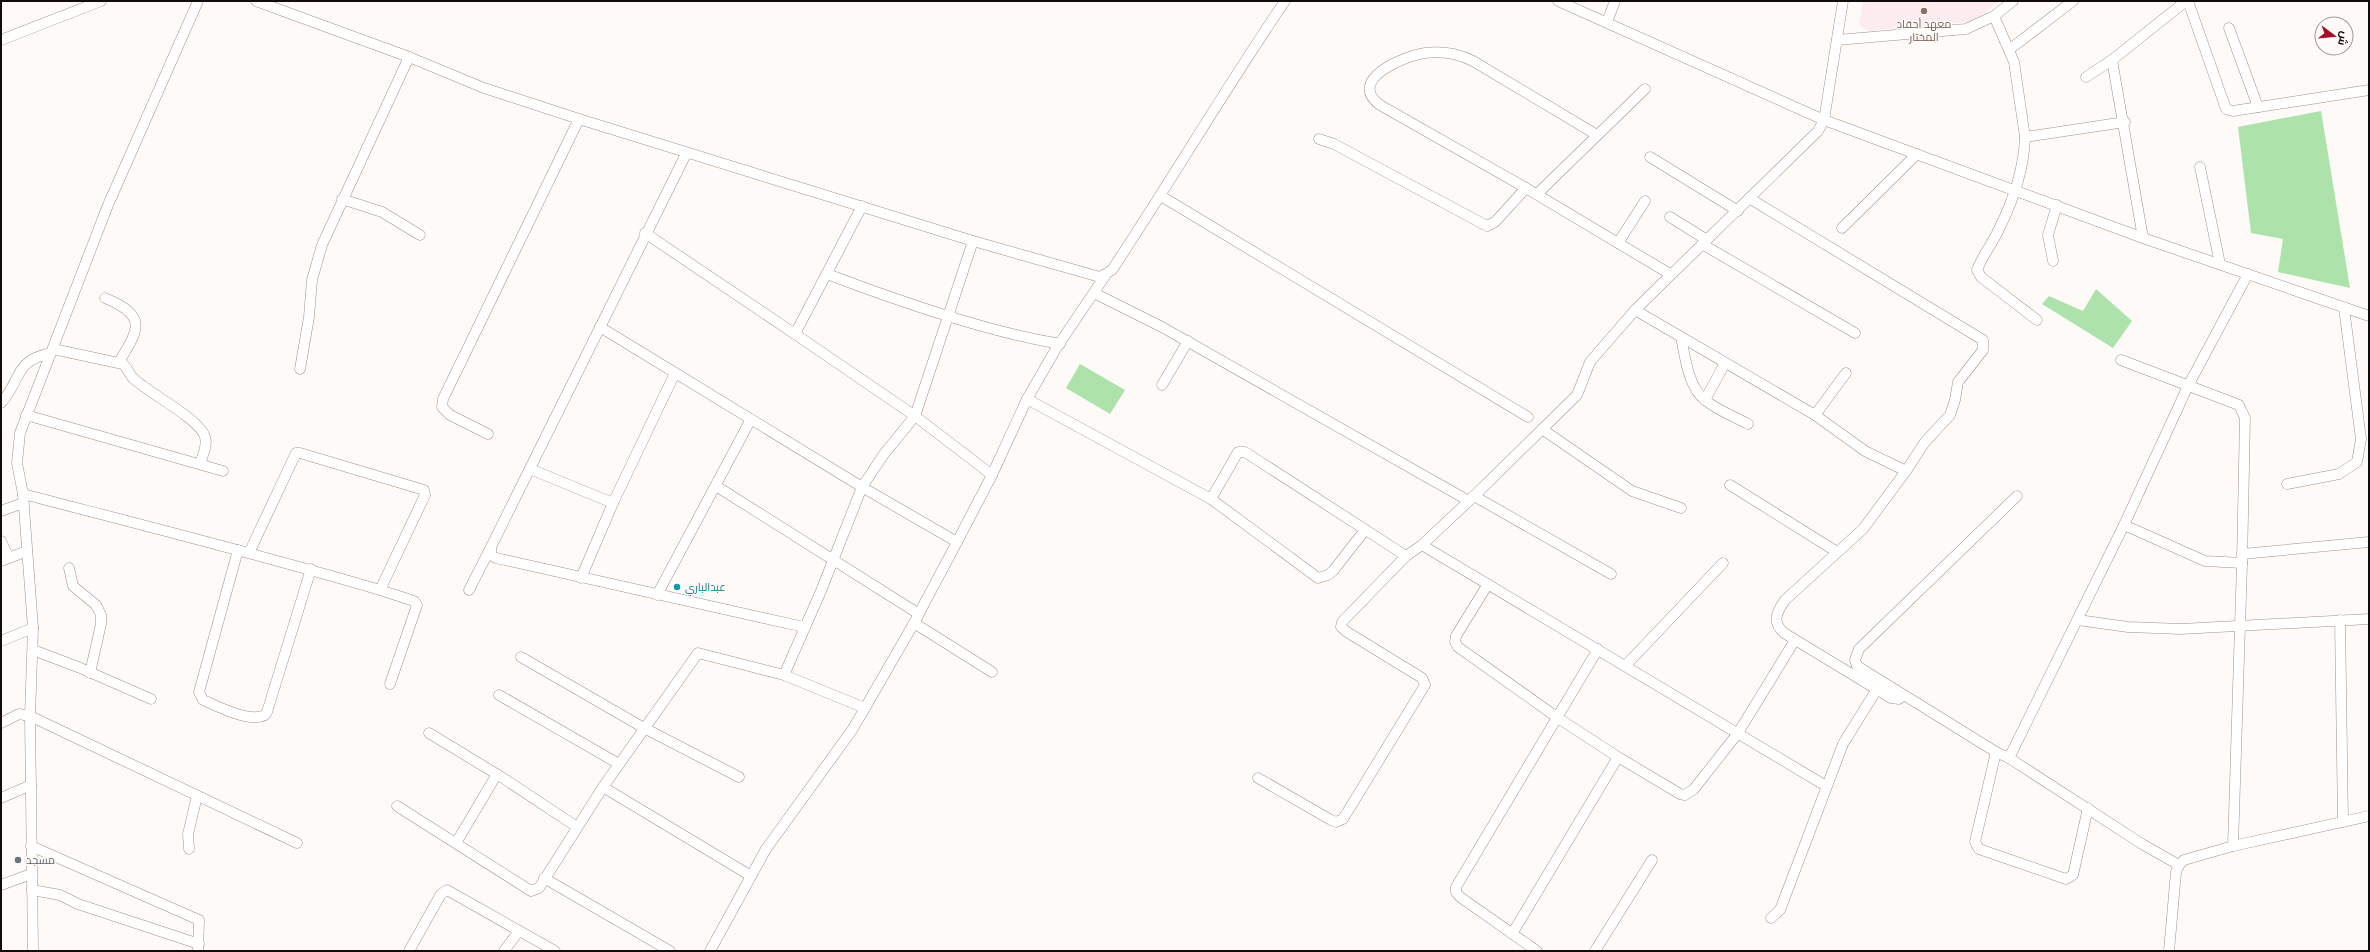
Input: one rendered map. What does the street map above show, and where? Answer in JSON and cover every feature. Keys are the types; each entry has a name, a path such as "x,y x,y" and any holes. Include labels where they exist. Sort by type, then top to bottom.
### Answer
{"street":[{"path":"1,40 101,1"},
{"path":"33,951 30,716 33,650 23,498 17,463 17,450 26,416 116,185 198,1"},
{"path":"256,1 410,57 484,88 579,120 973,241 1071,270 1100,277 1105,276"},
{"path":"710,951 766,849 852,730 865,708 919,614 992,475 1027,399 1060,344 1105,276 1112,270 1161,196 1247,57 1285,1"},
{"path":"1558,1 1824,120 2143,238 2369,316"},
{"path":"1606,22 1616,1"},
{"path":"1258,778 1331,820 1336,822 1343,819 1425,684 1422,678 1341,627 1342,622 1346,616 1406,556 1422,545 1577,395 1590,362 1635,310 1670,274 1738,211 1749,198 1818,131 1824,120 1843,1"},
{"path":"1837,40 1966,29 1994,16 2013,1"},
{"path":"2010,49 2073,1"},
{"path":"2086,77 2112,60 2187,1 2226,109 2233,111 2369,90"},
{"path":"1994,16 2010,49 2016,73 2025,137 2022,163 2015,190 2000,228 1978,267 1978,274 2037,320"},
{"path":"2229,28 2258,107"},
{"path":"1597,135 1472,60 1457,54 1442,52 1416,55 1386,68 1375,76 1370,86 1373,100 1526,188 1670,274"},
{"path":"300,369 310,317 314,268 342,199 410,57"},
{"path":"2112,60 2125,122 2143,238"},
{"path":"1536,194 1645,89"},
{"path":"488,434 450,415 442,407 443,399 579,120"},
{"path":"2025,137 2125,122"},
{"path":"1319,139 1334,144 1487,226 1495,222 1526,188"},
{"path":"469,590 530,469 645,233 686,154"},
{"path":"1842,228 1917,154"},
{"path":"1650,157 1738,211"},
{"path":"2200,167 2220,264"},
{"path":"1161,196 1528,417"},
{"path":"1749,198 1983,340 1983,350 1958,382 1955,400 1950,415 1925,442 1906,471 1863,529 1785,600 1777,612 1775,620 1778,628 1795,640 1895,700 1903,696"},
{"path":"342,199 382,212 420,235"},
{"path":"1618,243 1645,201"},
{"path":"795,334 862,206"},
{"path":"2053,261 2048,235 2057,206"},
{"path":"1670,217 1704,242 1855,332"},
{"path":"645,233 915,416 992,475"},
{"path":"784,675 834,559 862,487 889,448 915,416 947,314 973,241"},
{"path":"827,274 883,294 947,314 1023,336 1060,344"},
{"path":"2009,758 2124,525 2188,386 2248,274"},
{"path":"1094,292 1188,341 1611,574"},
{"path":"105,298 127,310 136,320 135,335 119,362"},
{"path":"2287,484 2340,474 2357,462 2361,438 2344,308"},
{"path":"1635,310 1815,415 1865,451 1906,471"},
{"path":"600,327 862,487 957,542"},
{"path":"1681,337 1692,379 1698,393 1705,400 1748,424"},
{"path":"1162,386 1188,341"},
{"path":"1,403 26,363 37,356 52,351 119,362 127,367 132,378 160,400 177,408 202,430 206,445 200,464"},
{"path":"2121,360 2238,405 2245,418 2241,626 2233,846"},
{"path":"1705,400 1725,363"},
{"path":"581,578 613,503 675,373"},
{"path":"1815,415 1846,373"},
{"path":"1027,399 1211,499 1318,578 1328,575 1333,571 1366,530"},
{"path":"26,416 223,471"},
{"path":"657,595 716,486 750,419"},
{"path":"1542,429 1632,491 1681,508"},
{"path":"1211,499 1238,452 1245,452 1406,556"},
{"path":"249,553 294,455 300,453 424,490 424,495 380,590"},
{"path":"530,469 613,503"},
{"path":"1730,485 1837,552"},
{"path":"716,486 919,614"},
{"path":"2017,496 1859,649 1855,660 1857,666 1903,696 1996,752 2009,758 2178,865"},
{"path":"1,511 23,498 311,569 414,601 417,605 390,684"},
{"path":"2124,525 2205,561 2242,558 2369,542"},
{"path":"1,541 5,559 27,551"},
{"path":"1422,545 1626,665 1826,786"},
{"path":"491,547 491,554 496,558 804,627"},
{"path":"238,550 199,692 203,700 240,714 258,718 265,715 267,712 311,569"},
{"path":"1626,665 1723,562"},
{"path":"68,568 73,586 96,605 101,614 101,624 90,672"},
{"path":"1488,584 1456,636 1455,642 1458,647 1558,718 1618,757 1680,794 1685,794 1694,788 1738,733 1795,640"},
{"path":"2078,620 2152,629 2369,619"},
{"path":"2340,620 2343,822"},
{"path":"914,623 992,672"},
{"path":"1,641 32,628"},
{"path":"1537,951 1460,897 1456,892 1456,887 1598,649"},
{"path":"33,650 90,672 151,699"},
{"path":"397,806 531,891 539,888 603,787 698,653 784,675 865,708"},
{"path":"521,657 644,728 739,777"},
{"path":"1772,918 1780,910 1843,744 1877,689"},
{"path":"499,695 619,764"},
{"path":"1,723 19,714 30,716 297,843"},
{"path":"429,732 497,774 577,827"},
{"path":"1996,752 1975,842 1979,848 2066,880 2073,875 2088,808"},
{"path":"1512,934 1618,757"},
{"path":"456,843 497,774"},
{"path":"1,798 31,785"},
{"path":"603,787 751,876"},
{"path":"189,849 188,834 197,796"},
{"path":"2178,865 2191,857 2233,846 2369,816"},
{"path":"31,846 199,920 198,948 78,904 60,895 32,890"},
{"path":"1595,951 1652,860"},
{"path":"2169,951 2178,865"},
{"path":"1,885 31,874"},
{"path":"544,878 670,951"},
{"path":"409,951 442,894 448,890 555,951"},
{"path":"504,951 519,931"}],"shaded area":[{"name":"معهد أحفاد المختار","path":"1863,1 2000,1 1974,21 1868,31 1859,24"}],"green space":[{"path":"2321,111 2350,288 2278,272 2283,239 2251,233 2238,127"},
{"path":"2096,289 2132,321 2113,348 2042,304 2049,296 2083,311"},
{"path":"1080,364 1125,390 1110,414 1066,388"}],"place":[{"name":"معهد أحفاد المختار","path":"1924,11"},
{"name":"عبدالباري","path":"677,587"},
{"name":"مسجد","path":"18,860"}]}
